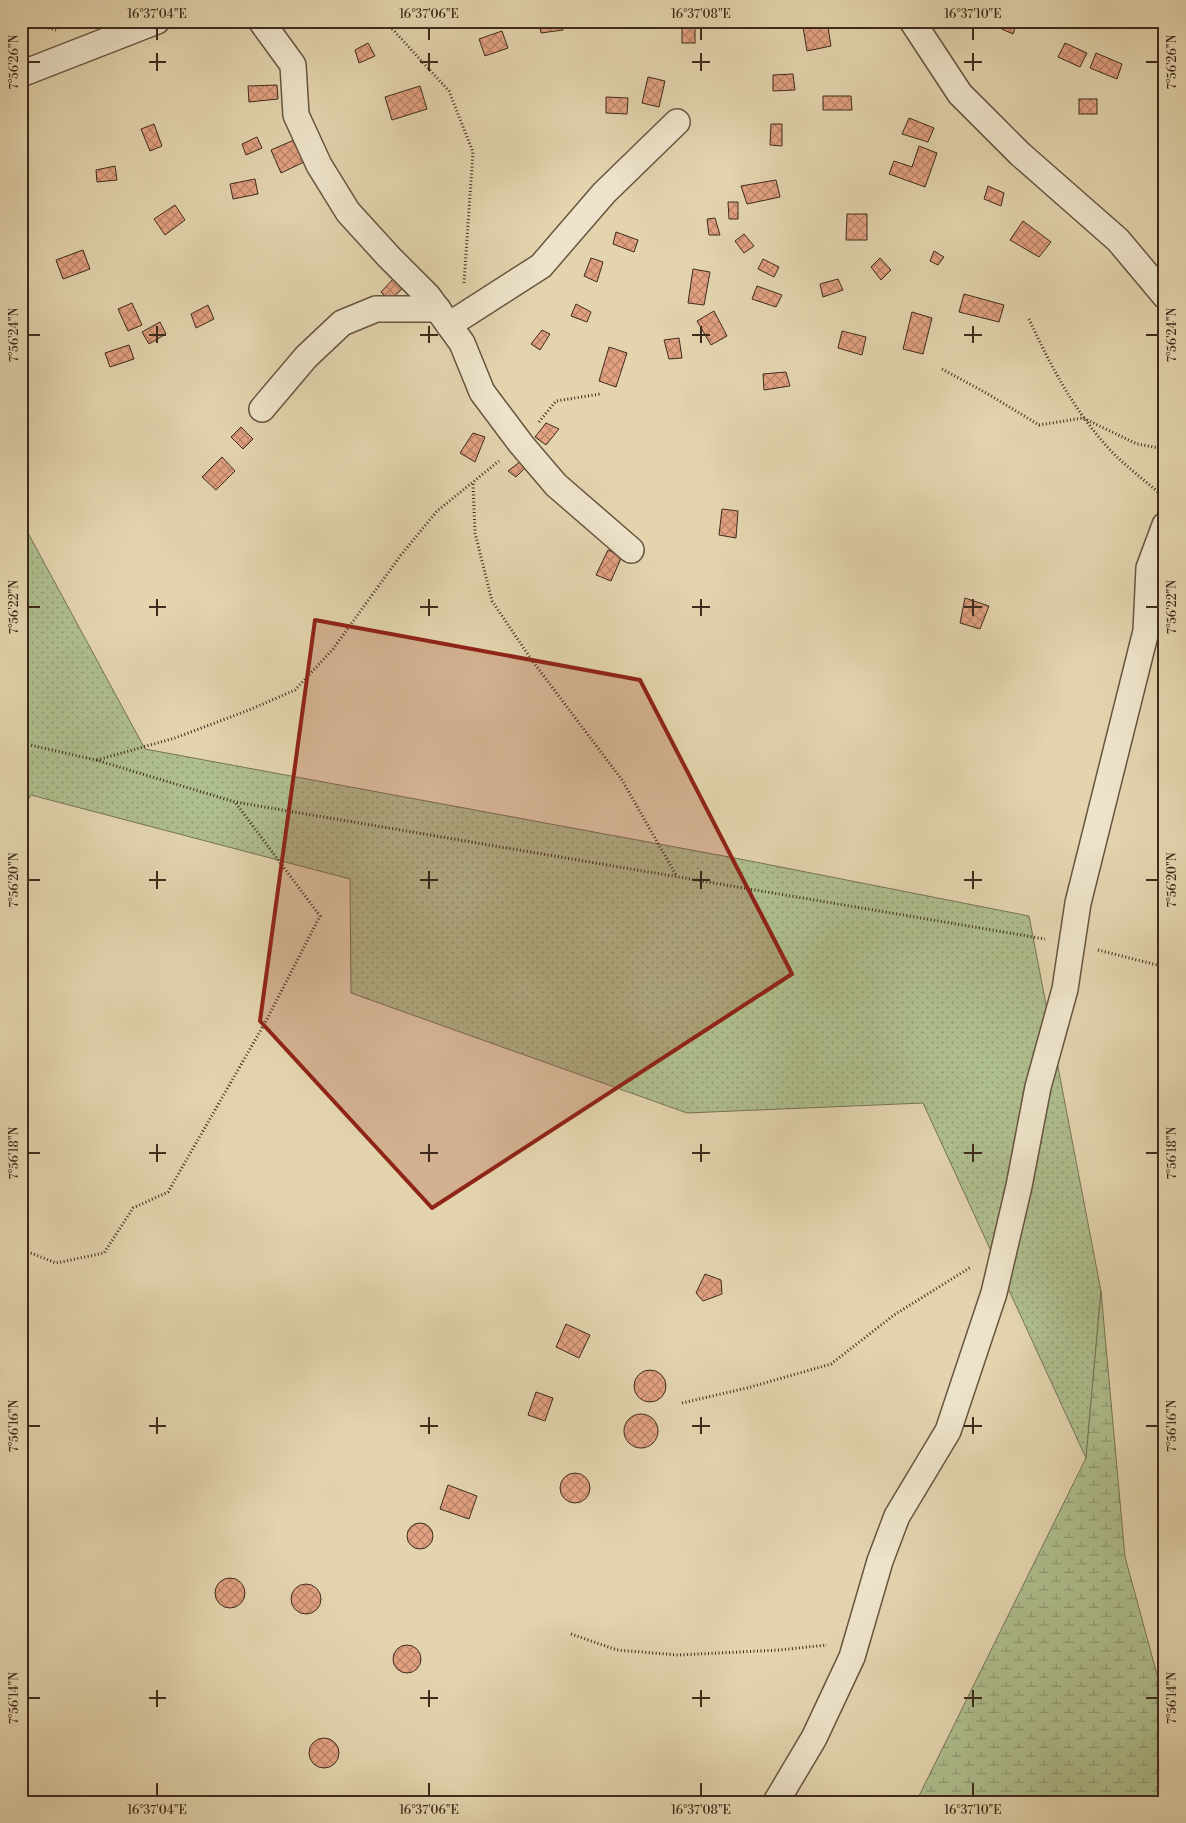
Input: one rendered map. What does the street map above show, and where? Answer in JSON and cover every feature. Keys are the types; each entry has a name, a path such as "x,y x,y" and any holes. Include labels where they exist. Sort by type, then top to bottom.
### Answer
{"street":[{"path":"21,74 157,21"},
{"path":"262,21 293,65 296,115 319,165 348,212 428,296 462,343 482,392 520,444 556,485 631,550"},
{"path":"912,21 960,94 1020,154 1118,240 1165,296"},
{"path":"262,409 306,357 342,323 376,309 443,317 470,311 541,266 604,193 677,122"},
{"path":"776,1802 814,1738 852,1657 880,1561 897,1516 948,1431 994,1293 1038,1087 1065,989 1078,903 1146,631 1149,568 1165,525"}],"path":[{"path":"385,21 449,91 472,152 463,294 470,311"},
{"path":"1029,318 1050,366 1083,418 1118,457 1165,497"},
{"path":"942,369 1039,424 1083,418 1137,444 1165,449"},
{"path":"96,760 174,738 249,710 295,690 333,649 401,555 437,511 520,444 556,401 600,394"},
{"path":"472,483 475,533 492,601 531,659 622,780 676,875"},
{"path":"21,743 96,760 235,802 1072,943 1165,967"},
{"path":"21,1249 56,1264 104,1253 133,1208 168,1192 266,1022 320,916 235,802"},
{"path":"682,1403 747,1388 831,1364 894,1315 1005,1246"},
{"path":"571,1634 617,1650 678,1655 779,1650 829,1645 852,1657"}],"highlighted area":[{"path":"315,620 640,680 792,974 432,1208 260,1021"}],"green space":[{"path":"21,520 145,749 740,859 1029,916 1101,1291 1086,1458 923,1103 687,1113 351,993 350,879 31,795 21,812"},
{"path":"1101,1291 1125,1557 1165,1704 1165,1802 916,1802 1086,1458"}],"building":[{"path":"539,21 562,21 563,30 541,33"},
{"path":"682,21 695,21 695,43 682,43"},
{"path":"802,21 827,21 831,46 807,51"},
{"path":"997,21 1017,22 1013,34 995,26"},
{"path":"502,31 508,48 485,56 479,39"},
{"path":"368,43 375,56 359,63 355,50"},
{"path":"1065,43 1087,53 1080,67 1058,57"},
{"path":"1096,53 1122,64 1117,79 1090,68"},
{"path":"793,74 795,90 773,91 773,75"},
{"path":"648,77 665,81 659,107 642,103"},
{"path":"277,85 278,99 249,102 248,86"},
{"path":"420,86 427,109 392,120 385,97"},
{"path":"823,96 851,96 852,110 823,110"},
{"path":"606,97 628,98 627,114 606,113"},
{"path":"1079,99 1097,99 1097,114 1079,114"},
{"path":"909,118 934,128 928,142 902,134"},
{"path":"154,124 162,146 150,151 141,129"},
{"path":"771,124 782,124 782,146 770,145"},
{"path":"257,137 262,148 246,155 242,144"},
{"path":"294,140 304,162 281,173 271,150"},
{"path":"919,146 937,153 925,187 889,174 894,161 912,167"},
{"path":"115,166 117,180 97,182 96,170"},
{"path":"255,179 258,194 233,199 230,184"},
{"path":"776,180 780,197 747,204 741,186"},
{"path":"988,186 1004,193 1001,206 984,199"},
{"path":"728,202 738,202 738,219 729,219"},
{"path":"175,205 185,220 165,235 154,219"},
{"path":"847,214 867,214 867,240 846,240"},
{"path":"715,218 720,235 709,235 707,219"},
{"path":"1023,221 1051,242 1039,257 1010,240"},
{"path":"616,232 638,240 634,252 613,244"},
{"path":"744,234 754,246 744,253 735,241"},
{"path":"83,250 90,269 63,279 56,260"},
{"path":"934,251 944,257 938,265 930,261"},
{"path":"591,258 603,262 597,282 584,276"},
{"path":"880,258 891,270 881,280 871,267"},
{"path":"763,259 779,267 774,277 758,269"},
{"path":"693,269 710,272 704,305 688,303"},
{"path":"395,277 404,287 389,301 381,292"},
{"path":"838,279 843,290 823,297 820,284"},
{"path":"757,286 782,295 776,307 752,299"},
{"path":"964,294 1004,305 999,322 959,312"},
{"path":"132,303 142,325 128,331 118,309"},
{"path":"576,304 591,312 587,322 571,316"},
{"path":"208,305 214,319 196,328 191,314"},
{"path":"714,311 727,336 711,345 697,321"},
{"path":"912,312 932,318 923,354 903,349"},
{"path":"160,322 166,334 149,344 142,332"},
{"path":"542,330 550,334 540,350 531,344"},
{"path":"842,331 866,337 862,355 838,348"},
{"path":"679,338 682,358 669,359 664,340"},
{"path":"129,345 134,359 110,367 105,353"},
{"path":"609,347 627,353 616,387 599,381"},
{"path":"786,372 790,386 764,390 763,374"},
{"path":"546,423 559,429 546,445 535,437"},
{"path":"241,427 253,439 243,449 231,437"},
{"path":"473,433 485,437 475,462 460,453"},
{"path":"222,457 235,471 216,490 202,477"},
{"path":"521,461 527,466 516,477 508,471"},
{"path":"722,509 738,511 736,538 719,535"},
{"path":"608,550 622,556 611,581 596,575"},
{"path":"965,598 989,606 980,629 960,623"},
{"path":"705,1274 721,1280 722,1294 703,1301 696,1293"},
{"path":"566,1324 590,1335 579,1358 556,1347"},
{"path":"650,1370 656,1371 661,1375 665,1380 665,1392 661,1397 656,1401 650,1402 644,1401 639,1397 635,1392 634,1386 635,1380 639,1375 644,1371"},
{"path":"536,1392 553,1398 545,1421 528,1415"},
{"path":"641,1414 648,1415 653,1419 657,1424 657,1438 653,1443 648,1447 641,1448 634,1447 629,1443 625,1438 624,1431 625,1424 629,1419 634,1415"},
{"path":"575,1473 586,1477 590,1488 586,1499 575,1503 564,1499 560,1488 564,1477"},
{"path":"448,1485 477,1496 469,1519 440,1509"},
{"path":"420,1523 429,1527 433,1536 429,1545 420,1549 411,1545 407,1536 411,1527"},
{"path":"230,1578 236,1579 244,1587 244,1599 236,1607 230,1608 224,1607 216,1599 215,1593 216,1587 224,1579"},
{"path":"306,1584 317,1588 321,1599 317,1610 306,1614 295,1610 291,1599 295,1588"},
{"path":"407,1645 417,1649 421,1659 417,1669 407,1673 397,1669 393,1659 397,1649"},
{"path":"324,1738 335,1742 339,1753 335,1764 324,1768 313,1764 309,1753 313,1742"}]}
